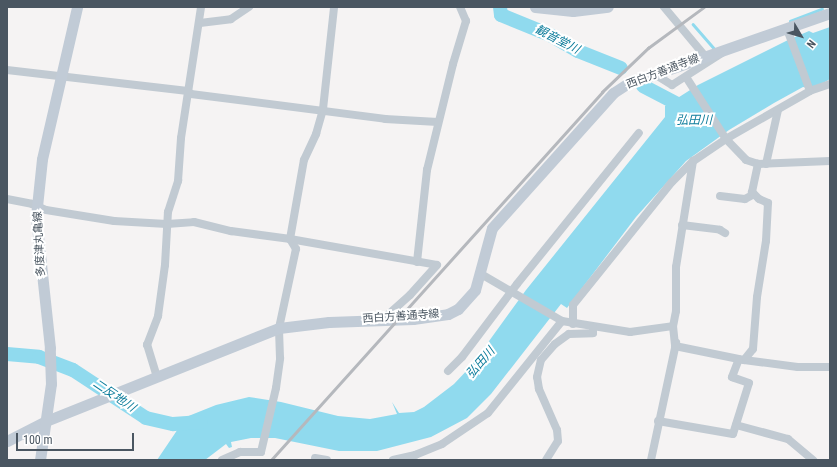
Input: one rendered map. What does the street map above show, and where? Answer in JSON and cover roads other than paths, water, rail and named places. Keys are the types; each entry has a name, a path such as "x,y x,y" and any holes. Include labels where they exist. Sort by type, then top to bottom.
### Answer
{"main road":[{"name":"多度津丸亀線","path":"40,460 51,384 50,348 38,256 37,206 42,159 60,75 77,7"},
{"path":"535,7 573,11 608,7"},
{"name":"西白方善通寺線","path":"7,441 46,422 278,328 434,316 458,309 475,290 481,274 492,228 612,93 626,84 656,75 705,56 724,52 787,31 822,13"}],"street":[{"path":"156,377 147,345 158,316 169,224 168,212 178,181 188,90 200,24 201,7"},
{"path":"200,24 231,19 249,7"},
{"path":"222,460 240,452 261,452 276,388 280,358 278,328 296,249 290,239 304,160 316,134 323,109 334,7"},
{"path":"416,262 427,170 438,122 466,21 460,7"},
{"path":"664,7 705,56"},
{"path":"787,31 810,88"},
{"path":"656,75 672,85 724,52"},
{"path":"7,70 188,90 191,94 323,109 385,119 438,122"},
{"path":"686,77 726,139 746,160 762,164 830,160"},
{"path":"573,324 573,305 672,182 693,161 726,139 778,110 810,88 830,84"},
{"path":"720,196 745,199 754,194 778,110"},
{"path":"448,371 462,357 640,133"},
{"path":"693,161 676,267 676,311 673,326 676,342 675,346 741,360 798,367 830,367"},
{"path":"658,421 733,434 749,383 732,377 741,360 753,349 757,297 766,241 768,203 754,194"},
{"path":"7,199 37,206 46,210 114,221 169,224 194,222 231,231 290,239 437,265 410,296 383,319"},
{"path":"682,225 720,230 724,233"},
{"path":"481,274 562,321 573,324 630,332 673,326"},
{"path":"393,460 417,458 442,444 488,413 562,321"},
{"path":"546,460 558,440 557,430 539,389 537,377 541,360 554,344 569,334 593,333 593,328"},
{"path":"651,460 658,421 676,342"},
{"path":"736,426 788,439 813,460"}],"water":[{"name":"弘田川","path":"830,27 830,79 813,89 803,87 774,103 729,130 686,161 636,217 567,308 561,304 491,394 467,418 431,437 377,451 339,451 275,438 251,438 231,442 232,447 229,448 226,444 205,460 157,460 186,417 216,405 249,397 281,402 338,416 370,419 397,414 392,402 399,413 414,412 424,407 454,384 471,366 526,290 665,117 665,106 698,85 788,40 809,31 813,33"}],"waterway":[{"name":"観音堂川","path":"500,7 501,15 550,35 578,51 621,68"},
{"path":"790,21 822,9"},
{"path":"693,24 715,49"},
{"name":"観音堂川","path":"643,86 687,109"},
{"name":"二反地川","path":"7,354 39,357 73,370 146,418 173,424 201,422"}],"railway":[{"path":"271,460 602,92 648,48 704,7"}]}
